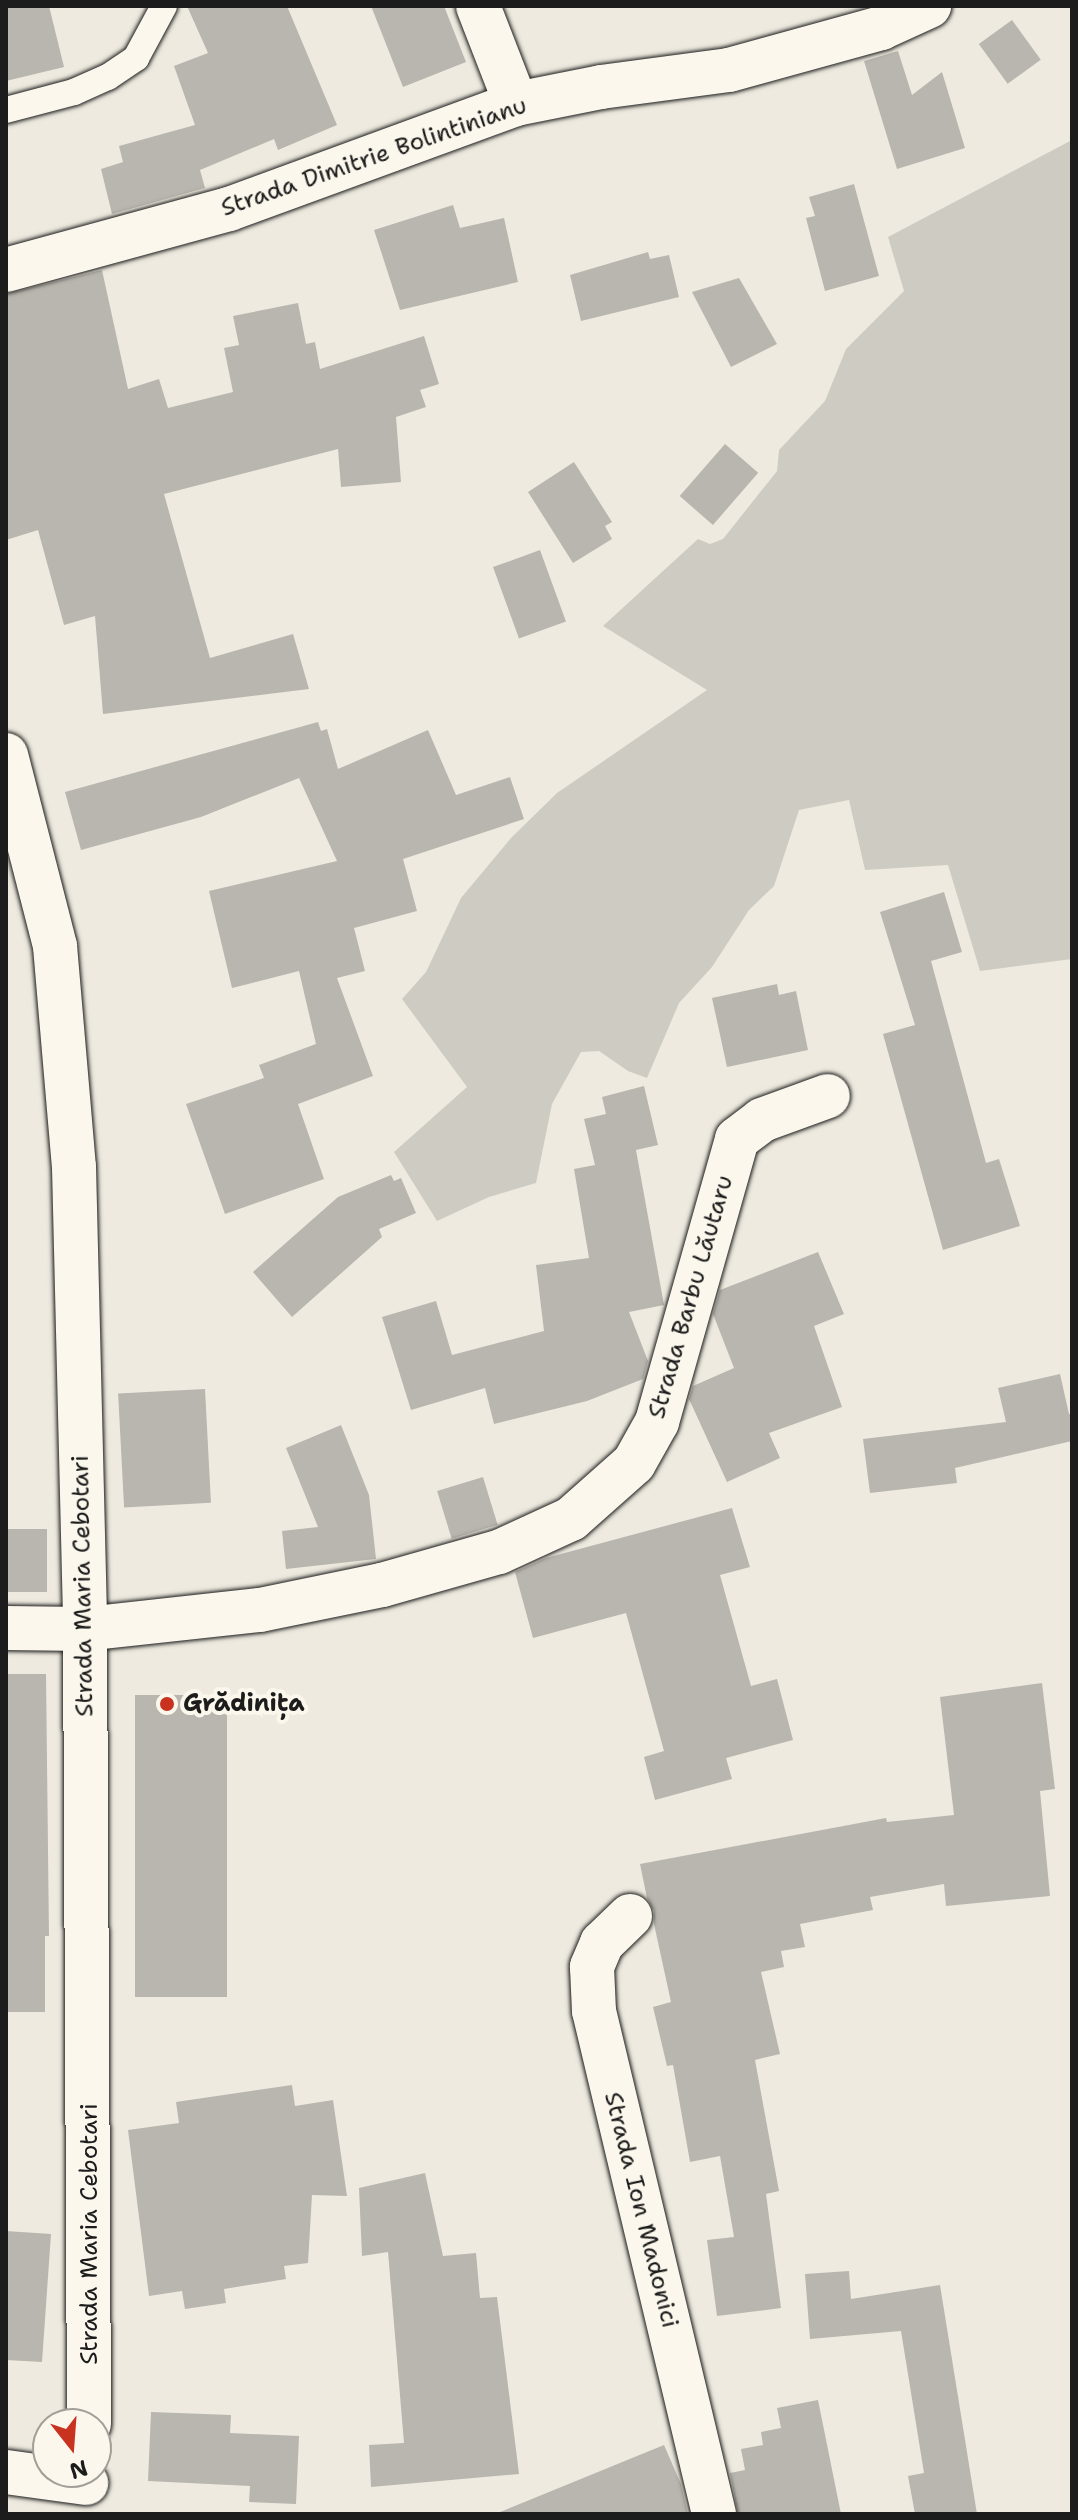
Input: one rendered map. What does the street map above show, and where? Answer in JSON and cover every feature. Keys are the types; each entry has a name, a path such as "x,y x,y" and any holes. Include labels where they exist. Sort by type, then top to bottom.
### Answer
{"street":[{"path":"478,6 516,104"},
{"name":"Strada Dimitrie Bolintinianu","path":"6,270 229,209 516,104 601,87 729,70 881,28 929,6"},
{"name":"Strada Maria Cebotari","path":"6,755 55,946 74,1167 85,1629 89,2408"},
{"name":"Strada Barbu Lăutaru","path":"6,1628 85,1629 260,1610 382,1585 499,1552 571,1519 634,1463 657,1422 737,1139 762,1120 828,1096"},
{"name":"Strada Ion Madonici","path":"630,1916 602,1943 592,1967 594,2011 714,2514"},
{"path":"6,2472 86,2490"}],"lane":[{"path":"6,110 74,92 108,77 136,58 164,6"}],"shaded area":[{"path":"1072,140 1072,959 980,971 948,865 865,870 849,800 799,810 774,886 749,910 712,967 679,1003 647,1078 628,1071 599,1051 581,1052 552,1104 536,1183 489,1197 437,1221 394,1152 467,1087 402,999 426,972 461,898 511,838 557,793 707,690 603,626 698,539 710,544 723,539 777,471 779,450 825,401 846,349 904,291 888,237"}],"building":[{"path":"6,6 49,6 64,67 6,81"},
{"path":"187,6 287,6 337,125 278,150 274,139 200,170 205,188 112,214 101,169 123,162 119,146 195,125 174,66 208,53"},
{"path":"371,6 444,6 466,62 403,87"},
{"path":"1012,20 1041,60 1008,84 979,44"},
{"path":"898,51 912,95 942,72 965,148 897,169 864,61"},
{"path":"854,184 879,276 825,291 806,218 815,216 809,197"},
{"path":"453,205 460,228 504,218 518,282 400,310 374,230"},
{"path":"648,252 650,259 669,255 679,297 581,321 570,275"},
{"path":"102,270 128,389 159,379 168,408 233,392 224,348 239,345 233,316 298,303 306,344 315,342 320,369 424,336 439,384 420,390 426,407 396,417 401,482 341,487 338,449 164,494 210,658 293,634 309,689 103,714 95,616 64,625 38,530 6,540 6,294"},
{"path":"739,278 777,344 731,367 692,292"},
{"path":"725,444 758,473 713,525 680,496"},
{"path":"574,462 612,522 605,526 612,539 573,563 528,492"},
{"path":"540,550 566,621 519,639 493,567"},
{"path":"318,722 321,731 327,729 338,769 428,730 456,795 510,777 524,819 403,859 417,911 354,928 365,971 337,978 373,1076 298,1104 324,1179 225,1214 186,1104 264,1078 259,1065 316,1044 299,971 232,988 209,891 337,861 299,778 201,817 81,850 65,792"},
{"path":"944,892 962,952 931,961 986,1163 999,1159 1020,1226 943,1250 883,1034 915,1025 880,912"},
{"path":"777,984 779,995 796,991 808,1050 727,1067 712,998"},
{"path":"644,1086 658,1145 636,1150 664,1305 629,1312 648,1361 643,1379 587,1401 494,1424 485,1388 411,1410 382,1317 436,1301 452,1355 544,1331 536,1265 589,1258 574,1169 595,1165 584,1119 606,1114 602,1097"},
{"path":"391,1175 394,1181 401,1178 416,1213 379,1229 382,1237 292,1317 253,1272 338,1197"},
{"path":"818,1252 844,1314 814,1326 842,1407 769,1433 780,1458 727,1482 689,1399 693,1386 734,1368 713,1314 720,1290"},
{"path":"1060,1374 1069,1414 1072,1414 1072,1441 955,1468 957,1483 870,1493 863,1439 1006,1422 998,1388"},
{"path":"205,1389 211,1503 124,1507 118,1394"},
{"path":"341,1425 369,1495 376,1559 286,1569 282,1531 318,1527 286,1448"},
{"path":"483,1477 498,1525 452,1539 437,1491"},
{"path":"732,1508 750,1567 720,1575 751,1686 777,1679 793,1740 726,1758 732,1779 655,1800 644,1757 664,1751 626,1613 533,1638 515,1572 546,1558"},
{"path":"6,1529 47,1529 47,1592 6,1592"},
{"path":"6,1674 46,1674 49,1936 45,1936 45,2012 6,2012"},
{"path":"1042,1683 1055,1789 1040,1791 1050,1896 946,1906 944,1884 870,1897 873,1910 800,1924 805,1947 781,1951 784,1967 761,1972 780,2054 755,2060 779,2191 766,2194 781,2308 717,2316 707,2240 734,2237 720,2156 690,2162 673,2065 667,2066 653,2007 671,2002 654,1911 647,1898 640,1864 886,1818 887,1822 954,1815 940,1697"},
{"path":"135,1695 227,1695 227,1997 135,1997"},
{"path":"292,2085 295,2106 333,2100 347,2196 312,2195 308,2263 284,2266 286,2279 224,2289 226,2303 185,2309 182,2291 149,2296 128,2130 179,2123 176,2102"},
{"path":"425,2173 443,2256 476,2253 480,2298 497,2297 519,2474 371,2487 369,2445 404,2443 388,2252 362,2256 359,2188"},
{"path":"6,2231 51,2234 42,2362 6,2360"},
{"path":"849,2271 851,2299 940,2285 977,2514 915,2514 908,2476 924,2473 901,2331 810,2339 805,2274"},
{"path":"818,2400 841,2514 738,2514 730,2473 745,2470 741,2449 763,2445 761,2432 781,2428 777,2408"},
{"path":"151,2412 231,2415 230,2433 299,2436 296,2504 249,2502 250,2486 148,2481"},
{"path":"664,2445 681,2484 688,2514 495,2514"}],"place":[{"name":"Grădinița","path":"167,1704"}]}
